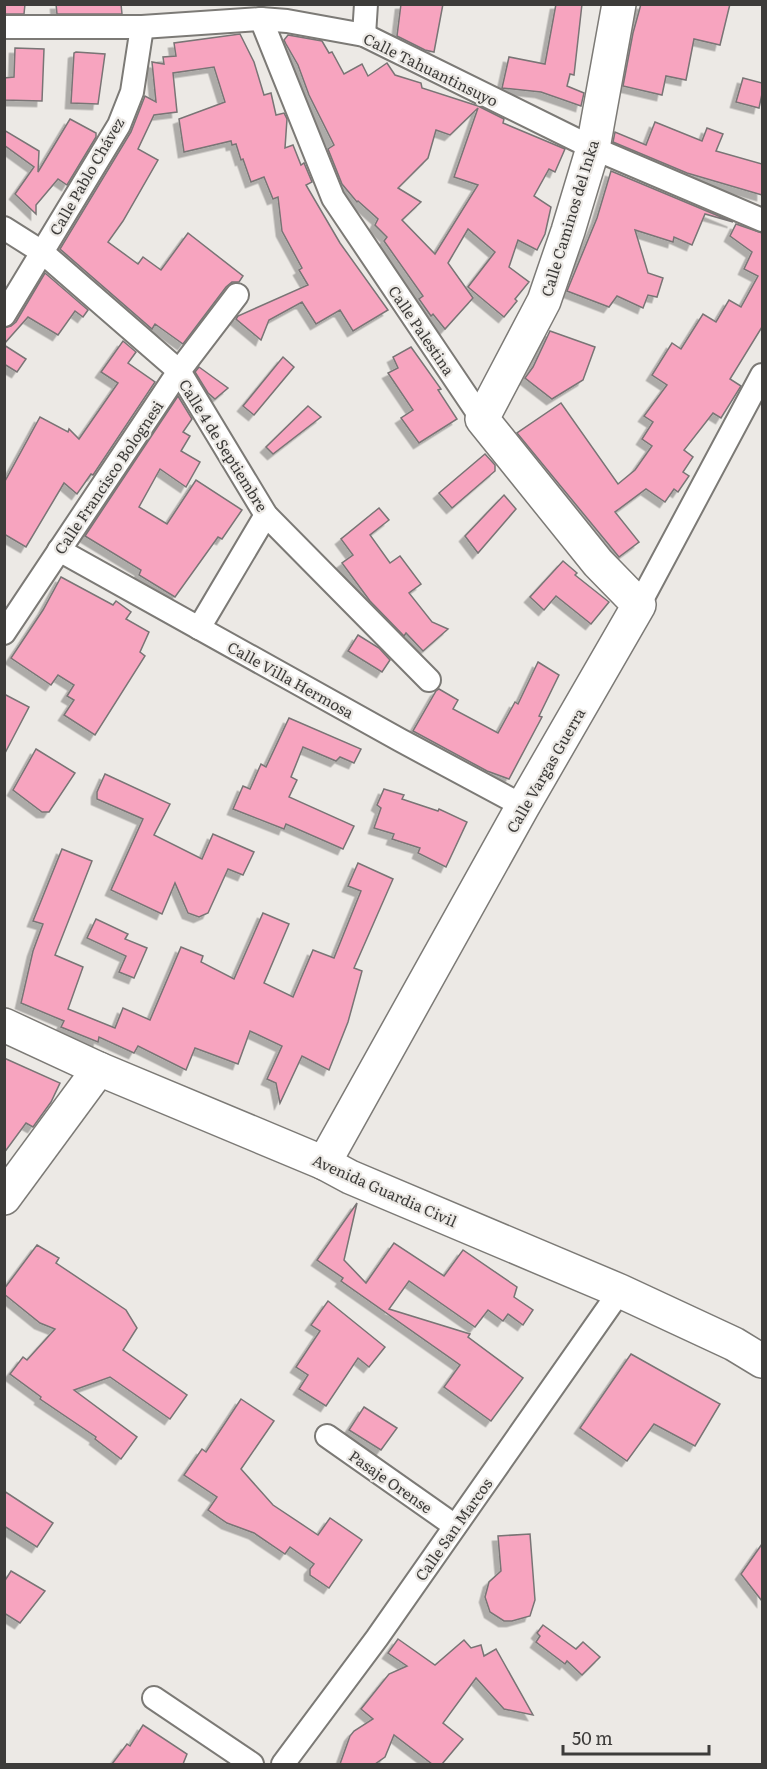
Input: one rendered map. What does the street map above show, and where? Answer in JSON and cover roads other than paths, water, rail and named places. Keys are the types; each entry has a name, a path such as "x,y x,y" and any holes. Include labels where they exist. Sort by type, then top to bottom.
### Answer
{"street":[{"path":"364,35 366,4"},
{"name":"Calle Caminos del Inka","path":"482,419 543,301 568,231 593,148 619,4"},
{"name":"Calle Tahuantinsuyo","path":"4,27 142,27 261,19 287,21 364,35 593,148 762,220"},
{"name":"Calle Palestina","path":"261,19 333,198 482,419 598,562 639,605"},
{"name":"Calle Pablo Chávez","path":"4,315 118,125 132,92 142,27"},
{"name":"Calle 4 de Septiembre","path":"4,228 42,252 179,371 267,515 429,680"},
{"name":"Calle Francisco Bolognesi","path":"4,633 179,371 237,295"},
{"name":"Calle Vargas Guerra","path":"324,1163 639,605 762,375"},
{"path":"198,628 267,515"},
{"name":"Calle Villa Hermosa","path":"59,550 400,740 524,806"},
{"name":"Avenida Guardia Civil","path":"4,1025 99,1069 620,1291 734,1344 762,1361"},
{"path":"4,1198 99,1069"},
{"name":"Calle San Marcos","path":"283,1764 376,1638 620,1291"},
{"name":"Pasaje Orense","path":"327,1436 455,1526"},
{"path":"154,1698 252,1764"}]}
